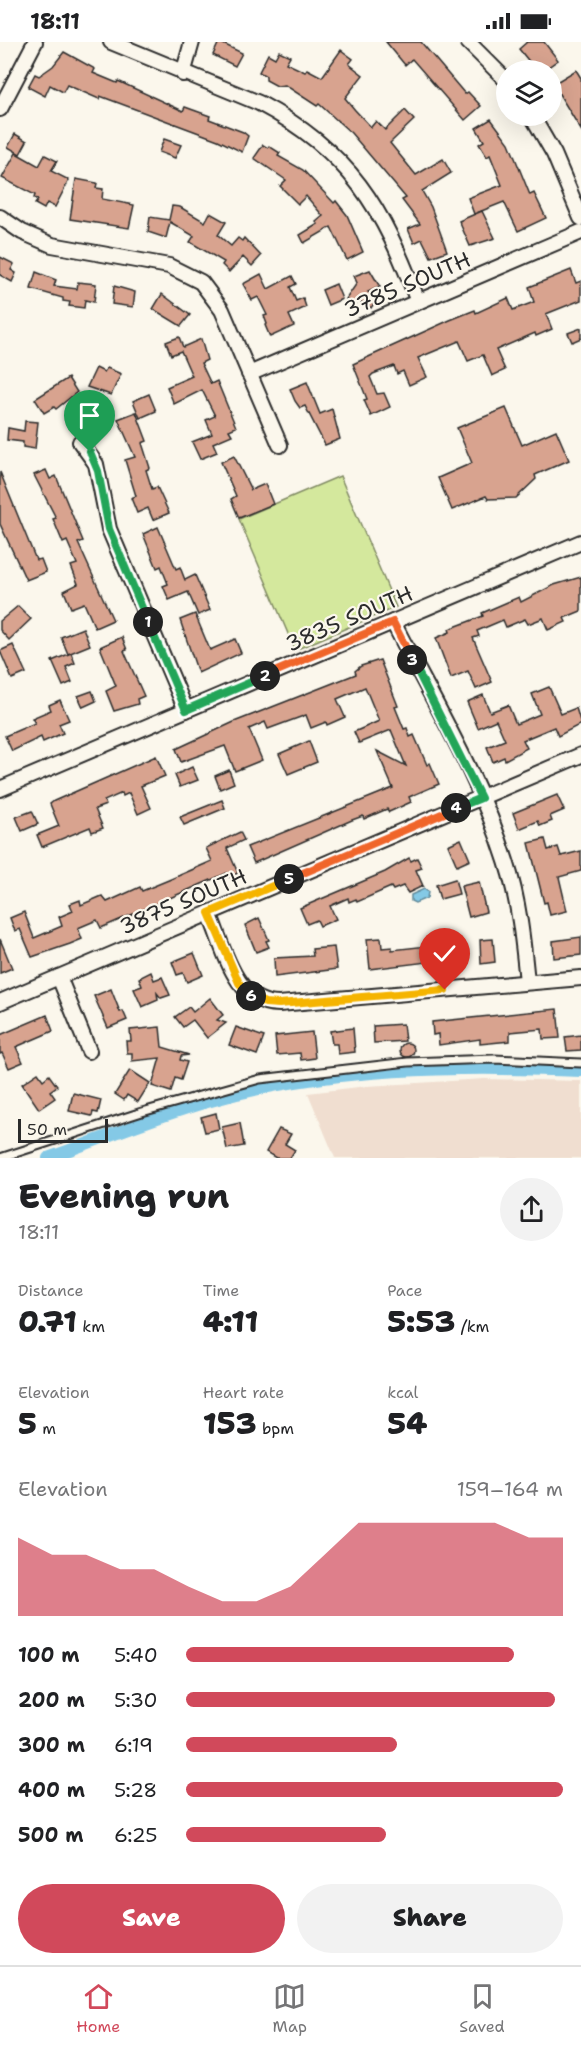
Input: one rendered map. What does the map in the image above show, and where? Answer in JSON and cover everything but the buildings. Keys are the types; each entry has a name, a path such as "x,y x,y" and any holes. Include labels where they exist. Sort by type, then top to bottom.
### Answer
{"street":[{"path":"0,109 35,42"},
{"path":"111,42 183,74 259,103 281,115 322,145 360,185 390,231 418,302"},
{"path":"183,74 192,42"},
{"path":"468,42 496,70"},
{"path":"538,126 554,154 581,218"},
{"path":"0,217 36,239 60,247 153,262 186,272 201,282 213,295 280,446"},
{"name":"3785 SOUTH","path":"249,374 581,232"},
{"path":"80,442 96,464 109,529 186,710"},
{"name":"3835 SOUTH","path":"0,789 581,542"},
{"path":"393,622 481,798 500,843 512,884 523,938 527,982"},
{"name":"3875 SOUTH","path":"0,1002 581,755"},
{"path":"209,913 239,983 252,997 265,1003 279,1004 581,978"},
{"path":"59,977 89,1051"}],"lane":[{"path":"0,1158 142,1112 260,1079 408,1062 494,1059 581,1064"}],"shaded area":[{"path":"484,1079 581,1081 581,1158 335,1158 308,1093 367,1086"}],"green space":[{"path":"340,476 396,607 295,650 239,519"}],"water":[{"path":"424,889 428,892 427,898 415,903 411,901 411,895"}],"waterway":[{"path":"48,1158 190,1107 301,1081 394,1071 442,1069 581,1071"}],"route":[{"path":"90,452 98,471 109,529 186,710 393,622 481,798 209,913 239,983 258,1001 272,1004 445,990"}]}
